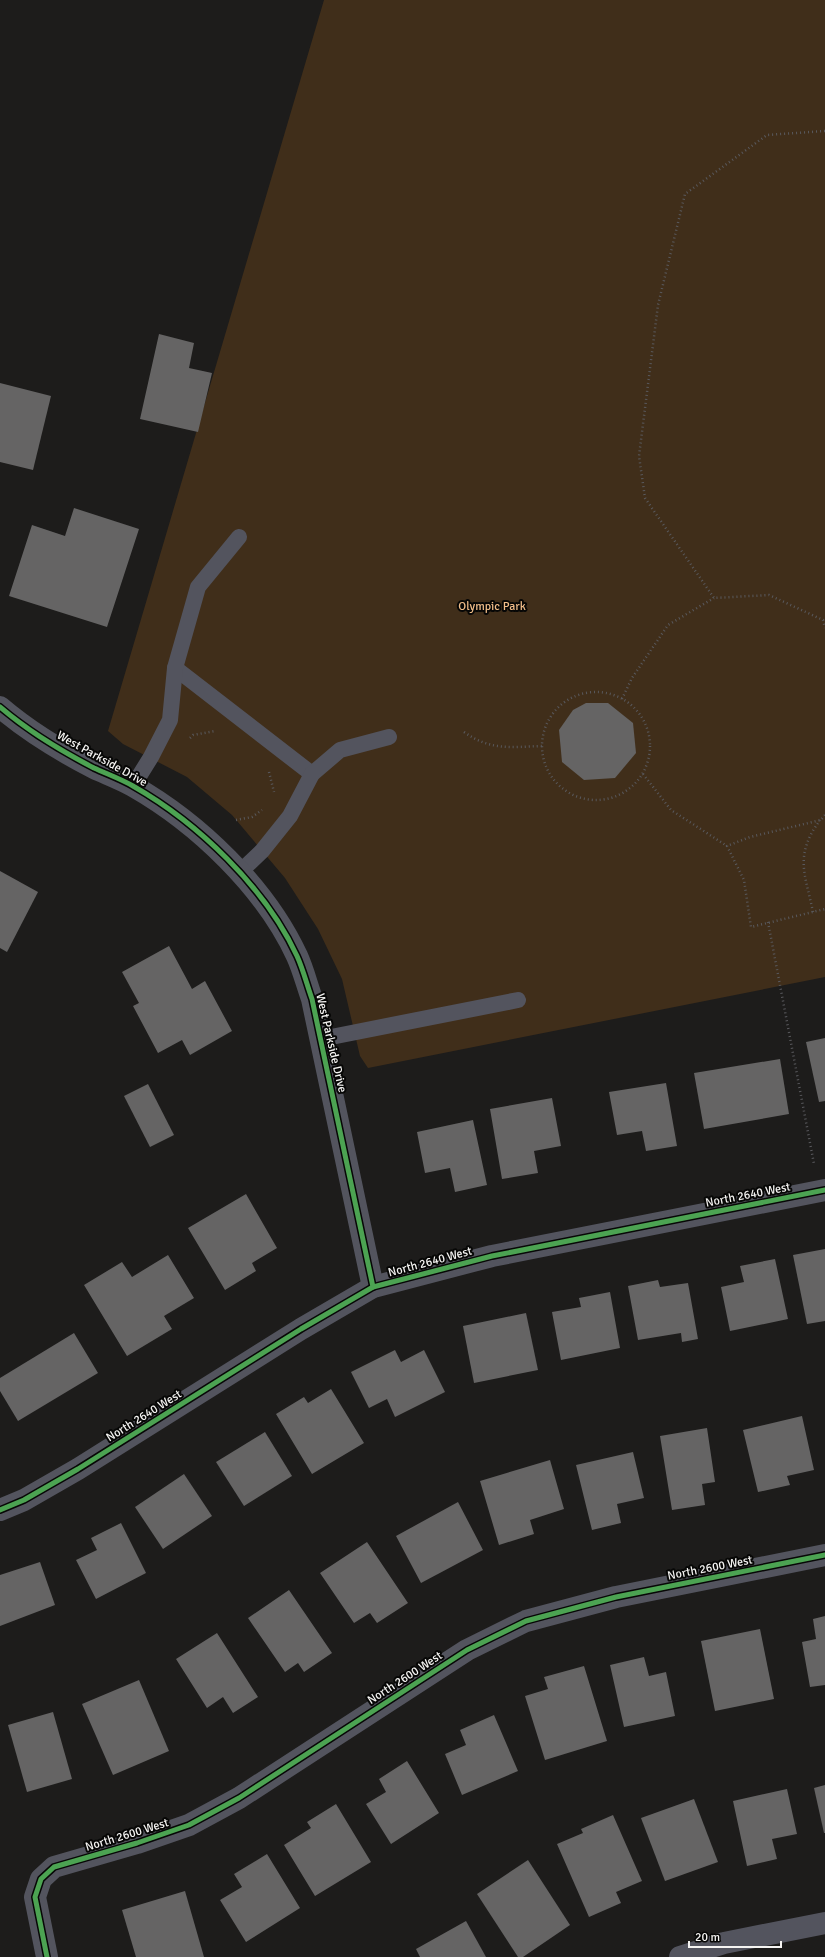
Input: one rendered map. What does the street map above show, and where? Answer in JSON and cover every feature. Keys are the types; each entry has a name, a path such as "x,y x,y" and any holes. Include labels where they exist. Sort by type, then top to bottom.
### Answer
{"street":[{"name":"West Parkside Drive","path":"0,707 23,727 93,767 133,786 190,825 240,872 270,909 297,956 312,999 373,1287"},
{"name":"North 2640 West","path":"0,1510 24,1500 78,1469 301,1329 373,1287 492,1256 825,1190"},
{"name":"North 2600 West","path":"47,1957 35,1896 41,1879 54,1867 137,1843 189,1825 239,1798 467,1650 526,1622 616,1597 825,1555"},
{"path":"680,1957 724,1943 825,1923"}],"lane":[{"path":"133,786 151,757 170,720 175,668 198,587 239,536"},
{"path":"175,668 312,774"},
{"path":"240,872 262,851 290,816 312,774 340,750 389,737"},
{"path":"321,1040 518,1000"}],"path":[{"path":"714,598 645,498 639,456 658,306 663,283 685,194 767,135 825,130"},
{"path":"622,699 632,678 668,625 714,598 769,595 823,620 825,628"},
{"path":"604,692 622,699 636,710 645,724 650,740 649,758 643,774 631,787 616,796 599,800 581,798 566,791 553,778 545,763 542,746 545,727 554,711 569,699 586,693 604,692"},
{"path":"188,740 193,735 216,731 222,735"},
{"path":"464,732 471,737 499,748 542,746"},
{"path":"269,769 274,790 273,797"},
{"path":"643,774 671,810 728,846 744,880 752,927 825,909"},
{"path":"236,820 252,817 265,808"},
{"path":"813,912 802,861 809,835 825,816"},
{"path":"728,846 750,837 821,820"},
{"path":"768,922 814,1164"}],"green space":[{"name":"Olympic Park","path":"324,0 825,0 825,977 368,1068 360,1056 342,979 318,929 285,878 232,815 187,777 123,744 108,731"}],"building":[{"path":"159,334 194,343 189,368 212,373 198,432 140,419"},
{"path":"0,383 51,396 33,470 0,462"},
{"path":"74,508 139,529 107,627 9,596 32,525 65,536"},
{"path":"586,703 608,703 633,723 636,753 615,778 584,780 562,762 559,730 573,710"},
{"path":"0,871 38,892 7,952 0,948"},
{"path":"169,946 192,989 205,981 232,1031 190,1055 182,1040 158,1053 133,1006 139,1003 122,972"},
{"path":"825,1038 825,1101 819,1102 806,1042"},
{"path":"780,1059 789,1114 704,1129 694,1073"},
{"path":"666,1083 677,1146 646,1151 642,1131 617,1135 609,1092"},
{"path":"148,1084 174,1135 150,1147 124,1096"},
{"path":"552,1098 561,1146 534,1151 538,1173 502,1179 490,1109"},
{"path":"473,1120 487,1185 455,1192 450,1168 425,1173 417,1132"},
{"path":"246,1194 277,1248 252,1263 256,1271 225,1290 188,1228"},
{"path":"825,1249 825,1321 807,1324 793,1255"},
{"path":"168,1255 194,1298 164,1316 172,1329 127,1356 84,1285 122,1262 132,1277"},
{"path":"775,1259 788,1319 730,1331 721,1287 744,1282 740,1266"},
{"path":"658,1280 660,1287 688,1283 698,1339 682,1342 681,1333 638,1340 628,1286"},
{"path":"610,1292 620,1348 561,1360 552,1312 581,1307 579,1298"},
{"path":"526,1313 538,1370 474,1383 463,1326"},
{"path":"74,1333 98,1373 18,1421 0,1391 0,1378"},
{"path":"395,1350 401,1362 424,1350 445,1392 395,1417 387,1399 369,1408 351,1372"},
{"path":"331,1389 364,1443 312,1474 276,1414 304,1397 308,1403"},
{"path":"802,1416 814,1470 787,1476 790,1485 758,1492 743,1430"},
{"path":"707,1428 715,1482 702,1484 705,1505 672,1510 660,1436"},
{"path":"265,1432 292,1476 244,1506 216,1462"},
{"path":"633,1452 644,1498 617,1504 621,1523 592,1530 576,1465"},
{"path":"550,1460 564,1509 530,1520 534,1534 499,1545 480,1481"},
{"path":"184,1474 212,1516 163,1549 135,1507"},
{"path":"458,1502 483,1550 421,1583 396,1536"},
{"path":"121,1523 146,1573 96,1599 76,1560 97,1550 91,1538"},
{"path":"367,1542 408,1603 377,1623 370,1613 354,1623 320,1573"},
{"path":"40,1562 55,1605 0,1626 0,1575"},
{"path":"289,1590 332,1653 304,1672 298,1663 285,1672 248,1618"},
{"path":"825,1616 825,1685 810,1687 802,1642 816,1639 813,1619"},
{"path":"760,1629 774,1699 715,1711 701,1641"},
{"path":"217,1633 258,1697 233,1713 223,1697 207,1708 176,1659"},
{"path":"644,1657 649,1676 666,1672 675,1716 624,1727 610,1665"},
{"path":"584,1666 607,1741 545,1760 525,1696 548,1689 544,1677"},
{"path":"139,1680 169,1751 113,1775 82,1704"},
{"path":"53,1712 72,1779 27,1792 8,1725"},
{"path":"494,1715 518,1771 462,1795 445,1754 466,1745 460,1730"},
{"path":"407,1761 439,1813 391,1844 366,1804 386,1792 379,1779"},
{"path":"825,1785 825,1833 824,1833 814,1788"},
{"path":"787,1789 797,1834 772,1839 777,1859 747,1866 733,1801"},
{"path":"694,1799 718,1862 665,1881 641,1818"},
{"path":"336,1804 371,1862 315,1896 284,1845 311,1828 307,1822"},
{"path":"613,1815 642,1881 616,1892 621,1903 589,1917 557,1844 583,1833 581,1829"},
{"path":"267,1854 300,1908 246,1942 220,1900 242,1887 234,1874"},
{"path":"528,1860 570,1925 523,1957 518,1957 477,1894"},
{"path":"185,1891 204,1957 136,1957 122,1910"},
{"path":"466,1921 486,1957 420,1957 416,1949"}],"cycle path":[{"path":"0,707 57,748 94,768 133,786 182,818 227,859 248,882 267,906 283,930 297,956 312,999 373,1287"},
{"path":"0,1510 24,1500 78,1469 301,1329 373,1287 492,1256 825,1190"},
{"path":"47,1957 35,1897 41,1879 54,1867 137,1843 189,1825 239,1798 467,1650 526,1621 616,1597 825,1555"}]}
